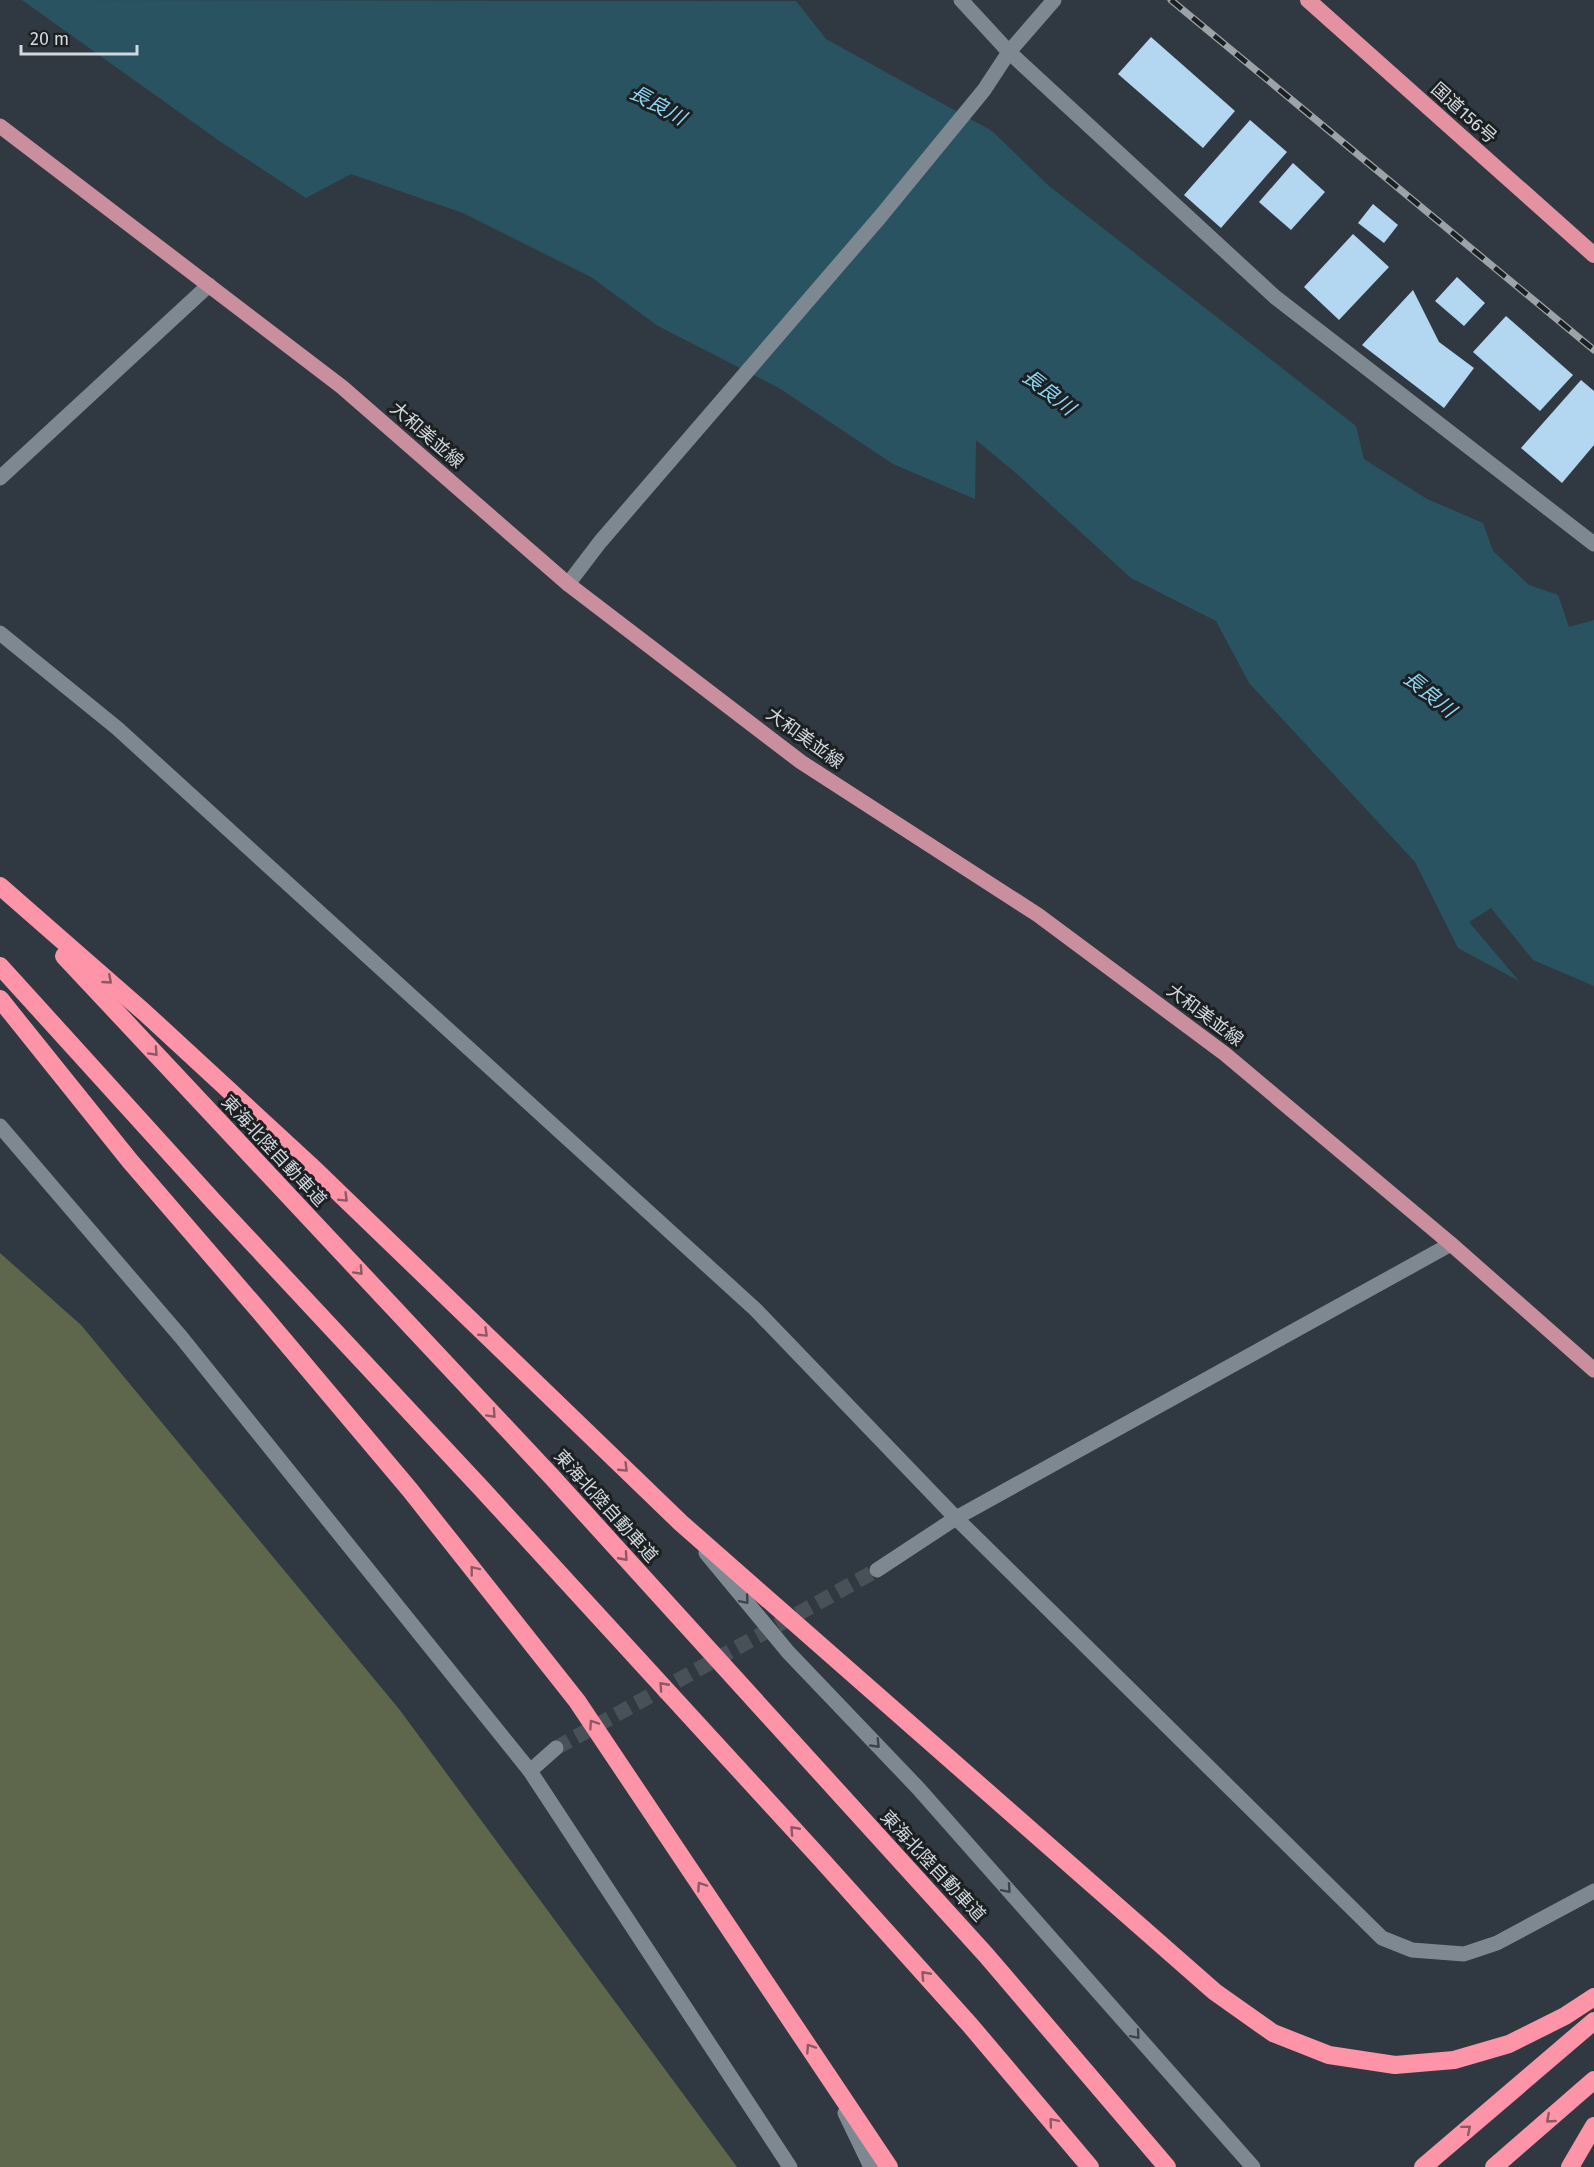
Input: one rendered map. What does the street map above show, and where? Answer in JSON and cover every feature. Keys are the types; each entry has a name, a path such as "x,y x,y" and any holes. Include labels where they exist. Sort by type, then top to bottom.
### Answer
{"highway":[{"name":"国道156号","path":"1308,0 1594,255"},
{"path":"0,886 144,1012 310,1166 681,1522 1215,1992 1273,2033 1329,2055 1395,2065 1454,2060 1509,2044 1565,2016 1594,1997"},
{"name":"東海北陸自動車道","path":"0,886 560,1486 986,1955 1167,2167"},
{"path":"0,966 215,1203 481,1488 820,1858 970,2025 1090,2167"},
{"path":"0,999 130,1161 410,1490 577,1701 889,2167"},
{"path":"1423,2167 1594,2021"},
{"path":"1494,2167 1594,2080"},
{"path":"1570,2167 1594,2126"}],"main road":[{"name":"大和美並線","path":"0,126 342,387 568,584 801,762 1038,915 1225,1054 1451,1244 1594,1371"}],"street":[{"path":"961,0 1009,52 1275,297 1594,544"},
{"path":"568,584 600,543 880,217 984,90 1009,52 1054,0"},
{"path":"0,477 209,285"},
{"path":"0,633 117,728 756,1310 956,1518 1382,1938 1413,1950 1464,1954 1497,1943 1594,1891"},
{"path":"0,1126 181,1337 530,1771 790,2167"},
{"path":"877,1570 956,1518 1451,1244"},
{"path":"681,1522 788,1652 918,1788 1253,2167"},
{"path":"530,1771 556,1748"},
{"path":"824,2068 871,2167"}],"green space":[{"path":"0,1253 81,1325 399,1709 737,2167 0,2167"}],"water":[{"name":"長良川","path":"22,0 796,1 826,39 992,131 1049,186 1356,426 1364,459 1427,499 1483,523 1493,551 1529,585 1558,595 1569,627 1594,620 1594,986 1533,960 1491,908 1469,922 1519,981 1458,948 1415,862 1249,683 1216,621 1131,578 1017,474 976,440 975,499 893,464 779,388 658,326 591,277 463,213 351,174 306,198 221,142"}],"building":[{"path":"1151,37 1235,111 1203,148 1118,74"},
{"path":"1250,120 1287,152 1221,228 1184,195"},
{"path":"1293,163 1325,192 1291,230 1259,202"},
{"path":"1373,204 1398,225 1384,243 1358,223"},
{"path":"1353,234 1389,267 1339,320 1304,287"},
{"path":"1457,277 1485,303 1464,326 1435,301"},
{"path":"1413,290 1439,342 1474,368 1444,408 1362,345"},
{"path":"1506,316 1573,375 1540,411 1473,352"},
{"path":"1581,380 1594,391 1594,445 1562,483 1521,448"}],"tunnel":[{"path":"556,1748 877,1570"}],"railway":[{"path":"1171,0 1594,350"}]}
